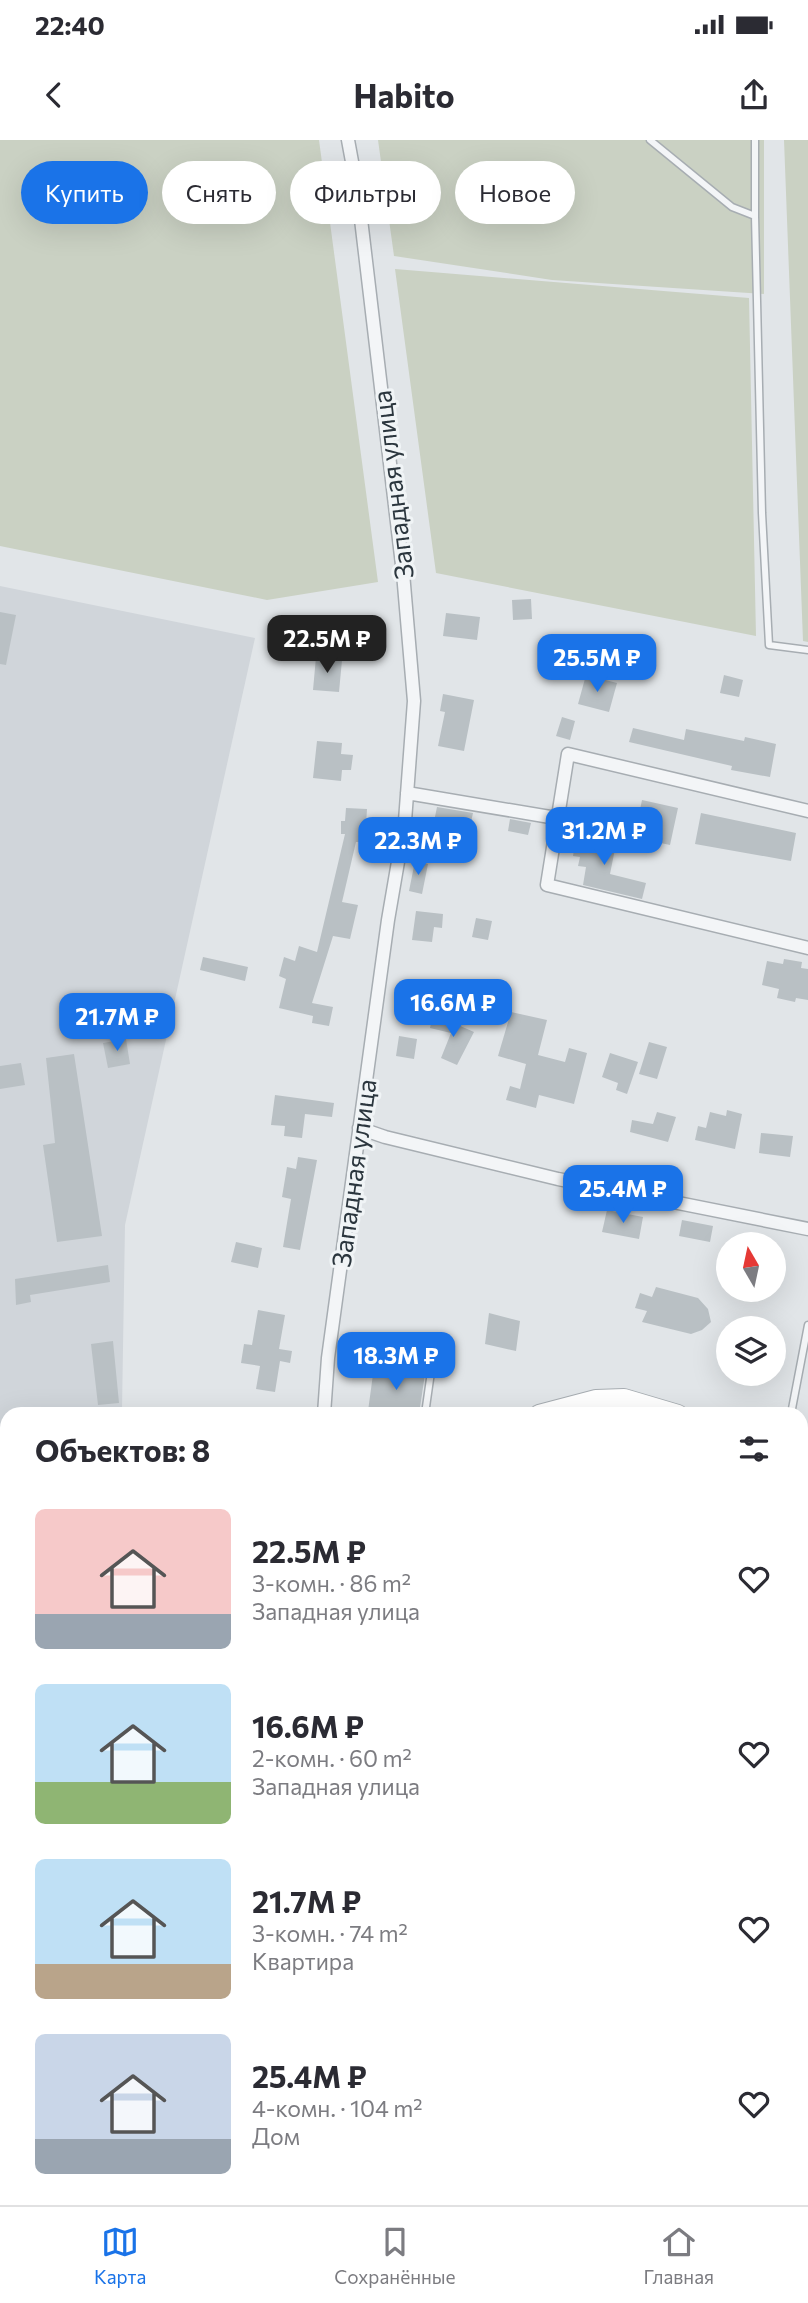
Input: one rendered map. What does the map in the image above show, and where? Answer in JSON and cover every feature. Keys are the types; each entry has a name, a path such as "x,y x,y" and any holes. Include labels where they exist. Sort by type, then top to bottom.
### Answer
{"street":[{"name":"Западная улица","path":"324,1407 328,1357 407,793 414,701 403,573 360,208 348,140"},
{"path":"808,811 568,754 547,885 808,948"},
{"path":"407,793 556,818"},
{"path":"359,1128 385,1137 558,1179 808,1229"},
{"path":"566,1407 596,1399 624,1398 654,1407"}],"lane":[{"path":"650,140 732,206 755,216"},
{"path":"755,140 762,513 769,645 808,650"},
{"path":"792,1407 808,1325"},
{"path":"381,1352 433,1358 426,1407"}],"shaded area":[{"path":"0,140 319,140 322,161 290,161 290,224 330,224 378,582 267,600 0,546"},
{"path":"378,140 764,140 764,294 552,280 394,256 390,224 441,224 441,161 381,161"},
{"path":"784,140 808,140 808,642 803,641"},
{"path":"395,269 749,298 756,636 436,573"},
{"path":"0,586 255,638 125,1225 122,1407 0,1407"}],"building":[{"path":"531,599 532,619 513,620 512,600"},
{"path":"0,612 16,615 6,665 0,664"},
{"path":"446,613 480,617 477,640 443,636"},
{"path":"316,657 342,660 339,692 313,690"},
{"path":"586,675 617,683 609,712 578,704"},
{"path":"724,675 743,680 739,697 720,693"},
{"path":"443,694 474,700 464,751 438,746 445,712 440,711"},
{"path":"562,717 575,721 570,740 556,736"},
{"path":"633,728 684,740 686,729 744,741 745,737 776,744 770,777 731,770 732,766 629,742"},
{"path":"317,741 342,743 341,754 353,755 351,770 342,770 341,781 313,778"},
{"path":"642,800 678,808 670,845 642,839 644,831 636,829"},
{"path":"437,807 473,813 465,849 430,841"},
{"path":"346,808 367,809 365,842 356,842 342,902 358,905 350,939 333,936 312,1003 333,1007 329,1026 312,1023 313,1016 279,1008 286,979 279,976 284,957 295,961 299,946 317,952 345,834 341,834 341,821 345,821"},
{"path":"701,813 796,833 791,861 695,844"},
{"path":"510,819 531,823 528,835 508,831"},
{"path":"586,834 617,839 610,874 646,883 642,899 583,885 586,867 578,866 580,857 573,856 576,837 585,838"},
{"path":"415,861 428,864 422,894 409,891"},
{"path":"416,911 443,914 442,928 434,927 432,942 412,940"},
{"path":"476,918 492,921 488,940 472,937"},
{"path":"203,957 248,967 245,981 200,970"},
{"path":"784,959 802,962 801,968 808,969 808,1000 796,998 795,1002 777,998 779,989 762,985 767,961 783,964"},
{"path":"511,1012 547,1020 538,1055 565,1062 569,1048 587,1053 574,1104 539,1095 536,1108 506,1100 510,1086 520,1089 526,1064 498,1056"},
{"path":"433,1014 474,1032 457,1065 441,1058 451,1033 430,1028"},
{"path":"399,1036 417,1039 414,1059 396,1056"},
{"path":"126,1039 130,1064 108,1068 103,1043"},
{"path":"649,1042 667,1047 657,1079 639,1074"},
{"path":"610,1053 638,1062 627,1094 616,1090 618,1083 602,1077"},
{"path":"74,1054 102,1236 57,1242 43,1145 55,1143 46,1058"},
{"path":"21,1063 25,1085 0,1089 0,1066"},
{"path":"275,1095 334,1103 332,1117 305,1114 302,1138 284,1136 285,1126 271,1125"},
{"path":"727,1110 742,1114 735,1149 695,1140 698,1126 706,1128 710,1112 726,1116"},
{"path":"657,1112 676,1117 668,1142 630,1132 632,1120 653,1124"},
{"path":"761,1133 793,1136 790,1157 759,1153"},
{"path":"298,1157 317,1160 300,1250 283,1247 291,1199 282,1197 287,1167 296,1169"},
{"path":"607,1210 643,1217 639,1239 602,1232"},
{"path":"682,1220 713,1226 710,1242 679,1236"},
{"path":"236,1242 262,1248 258,1268 231,1262"},
{"path":"108,1265 110,1282 30,1295 31,1302 16,1305 15,1279"},
{"path":"656,1287 698,1298 708,1309 711,1322 702,1330 691,1334 642,1322 647,1311 635,1308 640,1293 652,1297"},
{"path":"258,1310 285,1315 279,1349 292,1351 290,1363 280,1361 275,1392 256,1389 260,1366 241,1363 244,1344 252,1345"},
{"path":"489,1313 520,1321 516,1351 485,1344"},
{"path":"113,1341 119,1403 98,1405 91,1344"},
{"path":"374,1367 425,1374 420,1407 369,1407"}]}
